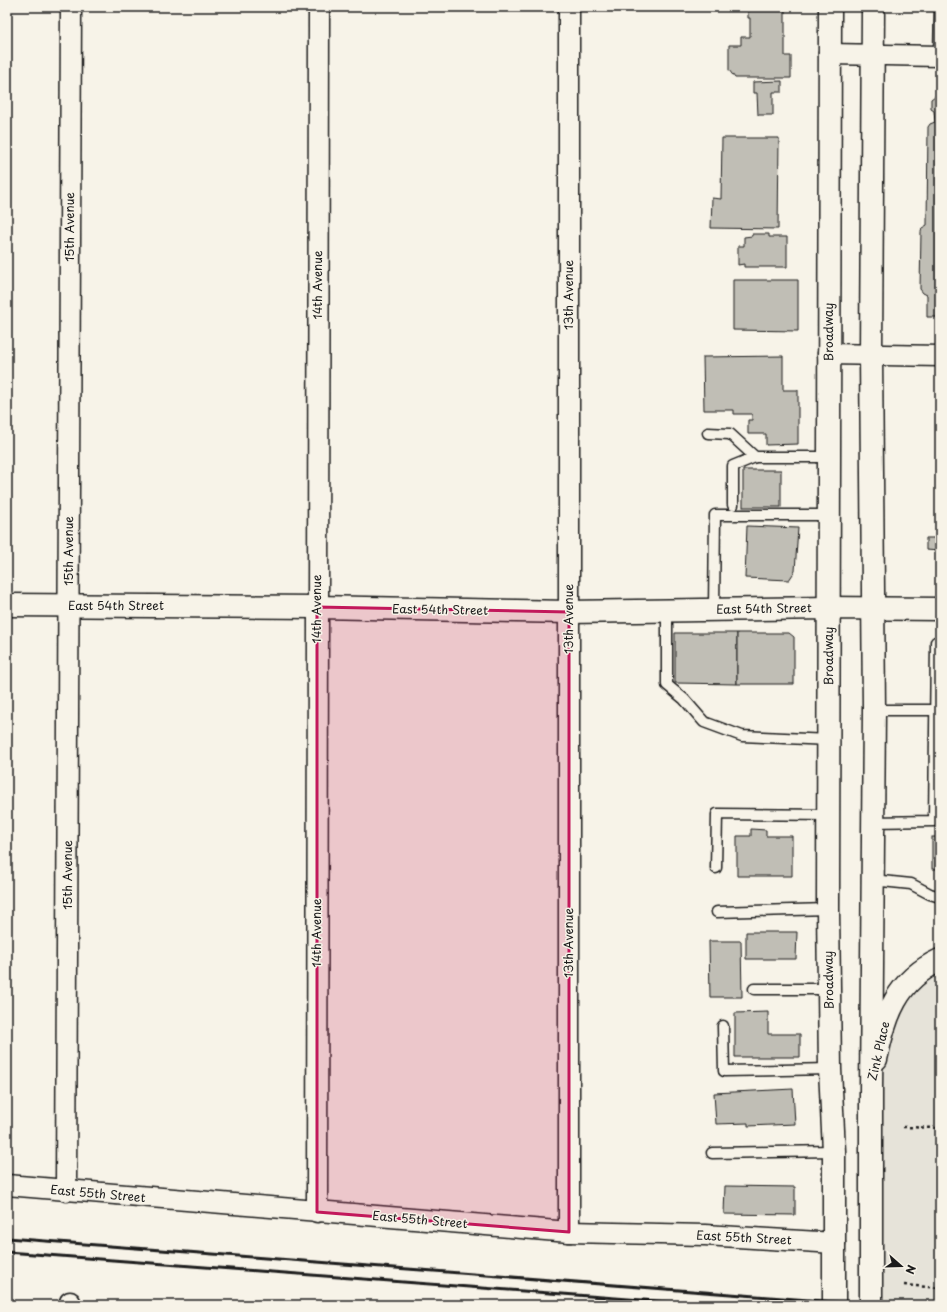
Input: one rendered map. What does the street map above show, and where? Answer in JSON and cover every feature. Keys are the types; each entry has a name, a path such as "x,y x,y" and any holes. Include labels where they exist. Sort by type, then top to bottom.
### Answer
{"main road":[{"name":"Broadway","path":"830,7 828,354 828,909 830,1069 834,1151 834,1305"},
{"path":"871,1305 872,822 874,710 871,355 873,7"},
{"name":"East 54th Street","path":"7,605 317,607 569,612 829,608 940,609"},
{"name":"Zink Place","path":"871,1094 874,1065 880,1040 888,1015 899,992 916,975 940,960"}],"street":[{"name":"15th Avenue","path":"66,1191 71,7"},
{"name":"14th Avenue","path":"317,1212 319,7"},
{"name":"13th Avenue","path":"569,7 569,1232"},
{"path":"829,54 940,56"},
{"path":"828,354 940,356"},
{"name":"East 55th Street","path":"7,1185 569,1232 705,1235 834,1242"}],"lane":[{"path":"940,7 940,56"},
{"path":"708,433 730,434 755,457"},
{"path":"733,505 733,466 755,457 829,457"},
{"path":"714,610 715,515 829,515"},
{"path":"667,611 667,685 684,699 704,722 742,736 829,740"},
{"path":"872,822 934,821 936,642 940,642"},
{"path":"874,710 935,710"},
{"path":"716,868 716,814 829,815"},
{"path":"872,880 911,884 930,894 940,897"},
{"path":"717,912 828,909"},
{"path":"754,989 829,989"},
{"path":"723,1026 724,1071 830,1069"},
{"path":"712,1153 834,1151"}],"path":[{"path":"903,1127 940,1128"},
{"path":"904,1285 940,1288"}],"highlighted area":[{"path":"317,607 569,612 569,1232 317,1212"}],"shaded area":[{"path":"940,960 940,1305 870,1305 871,1094 888,1015"}],"building":[{"path":"748,7 785,7 785,56 791,56 791,78 735,78 729,70 729,45 741,45 741,37 750,37 750,18 748,18"},
{"path":"782,81 782,92 773,92 773,115 758,115 757,93 753,93 753,82"},
{"path":"935,96 940,96 940,317 927,317 927,295 920,289 921,232 922,228 927,225 928,127 930,124 935,122 934,111 931,109 931,99"},
{"path":"722,138 779,138 778,229 711,228 712,198 721,199"},
{"path":"752,234 769,234 769,237 787,237 787,267 744,267 744,264 738,265 738,246 744,246 744,237 752,236"},
{"path":"733,280 798,280 798,331 733,330"},
{"path":"783,356 783,390 798,390 798,444 766,445 766,434 748,434 748,420 752,420 752,414 734,414 734,410 704,410 703,357"},
{"path":"743,470 781,470 781,507 743,507"},
{"path":"937,519 940,520 940,565 938,565 939,551 926,550 926,538 936,538"},
{"path":"747,526 798,528 795,571 789,580 745,578"},
{"path":"675,633 737,633 737,684 675,683"},
{"path":"737,633 789,633 794,637 794,684 737,684"},
{"path":"751,829 766,830 766,836 792,836 792,876 737,876 737,836 751,836"},
{"path":"932,837 940,837 940,869 932,869"},
{"path":"746,932 797,932 796,959 746,959"},
{"path":"709,941 741,941 742,997 710,997"},
{"path":"768,1012 768,1034 800,1034 800,1057 735,1057 735,1013"},
{"path":"793,1089 795,1124 748,1126 748,1123 716,1124 714,1093"},
{"path":"725,1186 795,1187 795,1215 724,1214"}],"railway":[{"path":"7,1238 873,1305"},
{"path":"7,1252 708,1305"}]}
